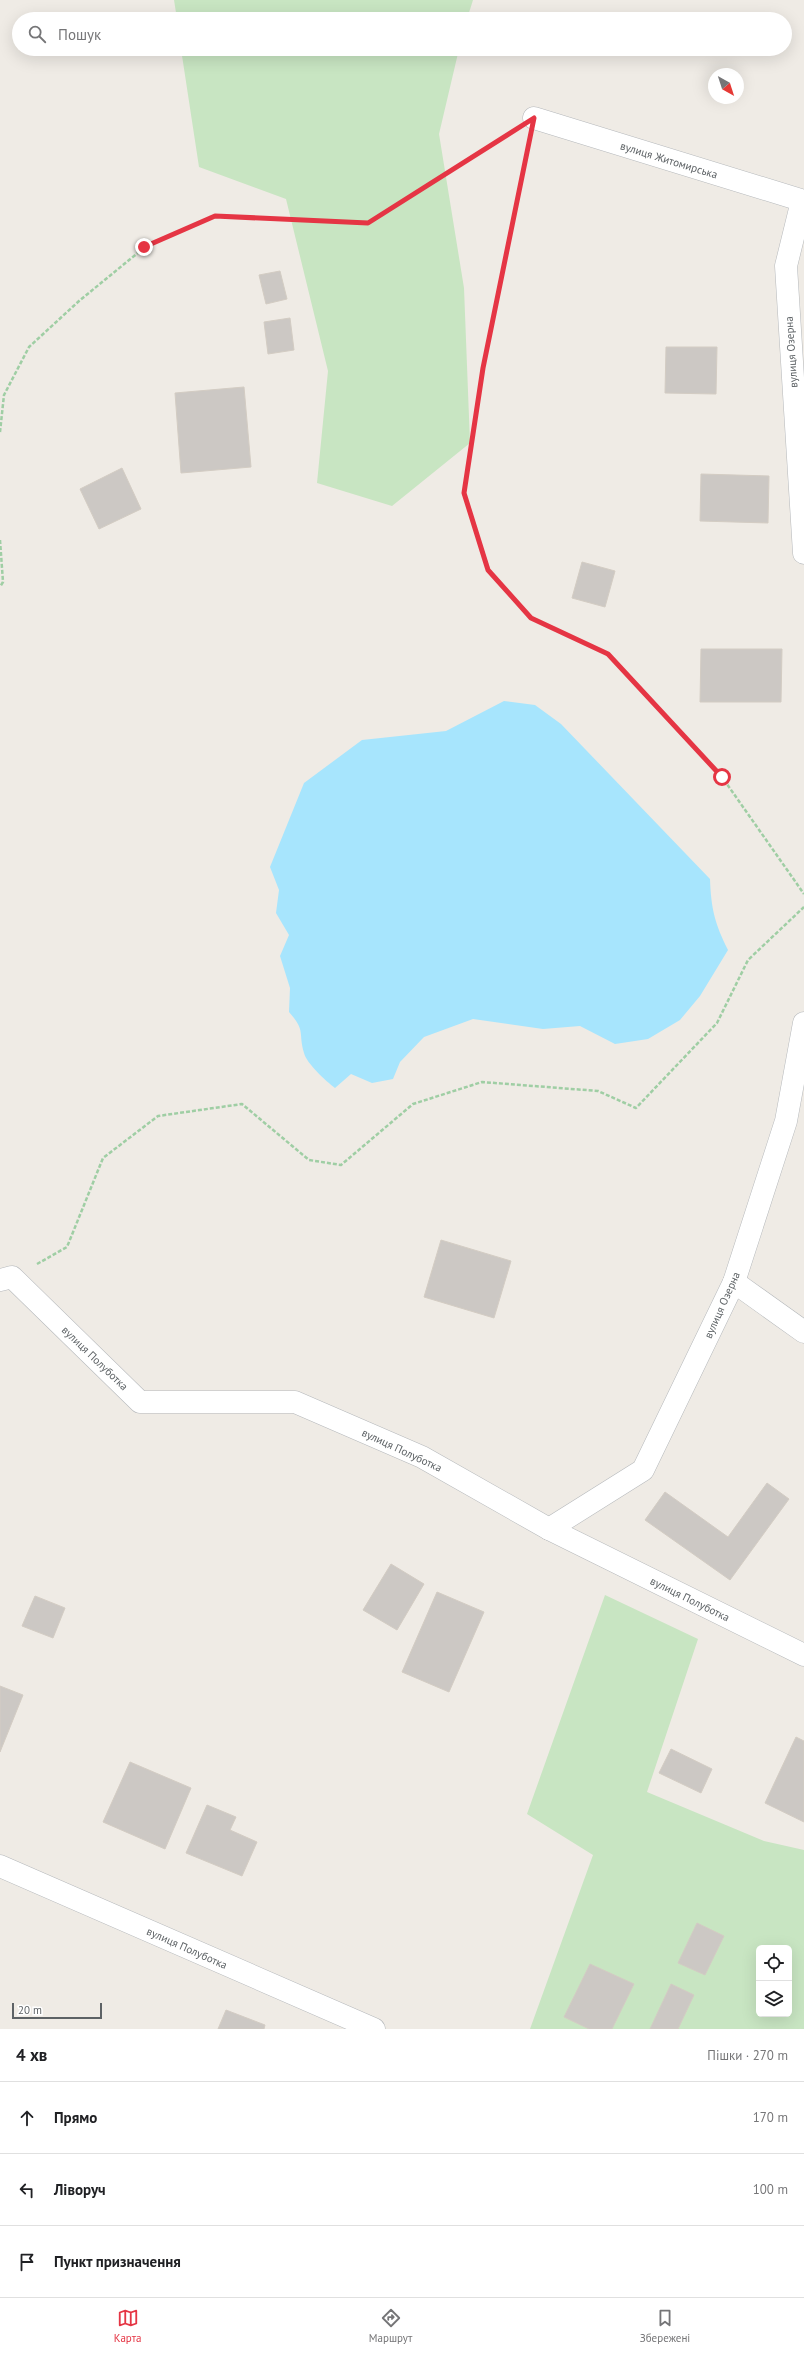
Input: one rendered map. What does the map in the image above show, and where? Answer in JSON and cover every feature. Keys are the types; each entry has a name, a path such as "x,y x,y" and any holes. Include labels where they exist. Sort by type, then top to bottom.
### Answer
{"street":[{"name":"вулиця Житомирська","path":"534,118 803,201"},
{"name":"вулиця Озерна","path":"803,201 786,266 804,553"},
{"name":"вулиця Озерна","path":"549,1529 643,1470 734,1282 786,1121 804,1023"},
{"name":"вулиця Полуботка","path":"6,1278 140,1402 295,1402 422,1457 549,1529 804,1655"},
{"path":"734,1282 804,1332"},
{"name":"вулиця Полуботка","path":"0,1866 374,2029"}],"path":[{"path":"0,432 4,395 29,347 80,301 144,247 215,216 368,223 534,118"},
{"path":"534,118 483,368 464,493 488,570 531,618 608,654 722,777 804,894"},
{"path":"0,540 3,582 0,587"},
{"path":"6,1278 67,1248 103,1158 158,1116 242,1104 309,1160 340,1165 413,1104 482,1082 598,1091 636,1108 717,1023 748,960 804,908"}],"green space":[{"path":"174,0 473,0 469,12 176,12"},
{"path":"182,56 457,56 439,134 464,288 470,443 392,506 317,483 328,371 286,199 199,167"},
{"path":"605,1595 698,1639 647,1792 764,1841 804,1850 804,2029 530,2029 593,1855 527,1814"}],"water":[{"path":"504,701 535,705 561,724 710,879 714,916 728,950 700,996 680,1020 648,1039 615,1044 580,1026 543,1029 473,1019 424,1037 400,1062 393,1079 372,1083 351,1074 335,1088 317,1072 309,1062 302,1046 301,1032 298,1023 289,1012 290,988 280,956 289,935 276,913 279,890 270,867 304,783 362,740 446,731"}],"building":[{"path":"280,271 287,299 266,304 259,275"},
{"path":"290,318 294,350 268,354 264,322"},
{"path":"666,347 717,347 716,394 665,393"},
{"path":"244,387 251,467 181,473 175,393"},
{"path":"122,468 141,509 99,529 80,489"},
{"path":"701,474 769,476 768,523 700,521"},
{"path":"582,562 615,571 605,607 572,598"},
{"path":"701,649 782,649 781,702 700,702"},
{"path":"441,1240 511,1261 494,1318 424,1297"},
{"path":"767,1483 789,1499 730,1580 645,1520 665,1492 728,1537"},
{"path":"391,1564 424,1584 397,1630 363,1610"},
{"path":"437,1592 484,1612 449,1692 402,1672"},
{"path":"35,1596 65,1608 53,1638 22,1626"},
{"path":"0,1686 23,1695 0,1752"},
{"path":"796,1737 804,1741 804,1822 765,1803"},
{"path":"671,1749 712,1769 701,1793 659,1773"},
{"path":"130,1762 191,1788 165,1849 103,1822"},
{"path":"207,1805 236,1817 230,1830 257,1842 242,1876 186,1853"},
{"path":"697,1923 724,1936 705,1975 678,1963"},
{"path":"590,1964 634,1984 612,2029 589,2029 564,2017"},
{"path":"671,1984 694,1995 678,2029 650,2029"},
{"path":"226,2010 265,2025 264,2029 218,2029"}],"route":[{"path":"144,247 215,216 368,223 534,118 483,368 464,493 488,570 531,618 608,654 722,777"}]}
